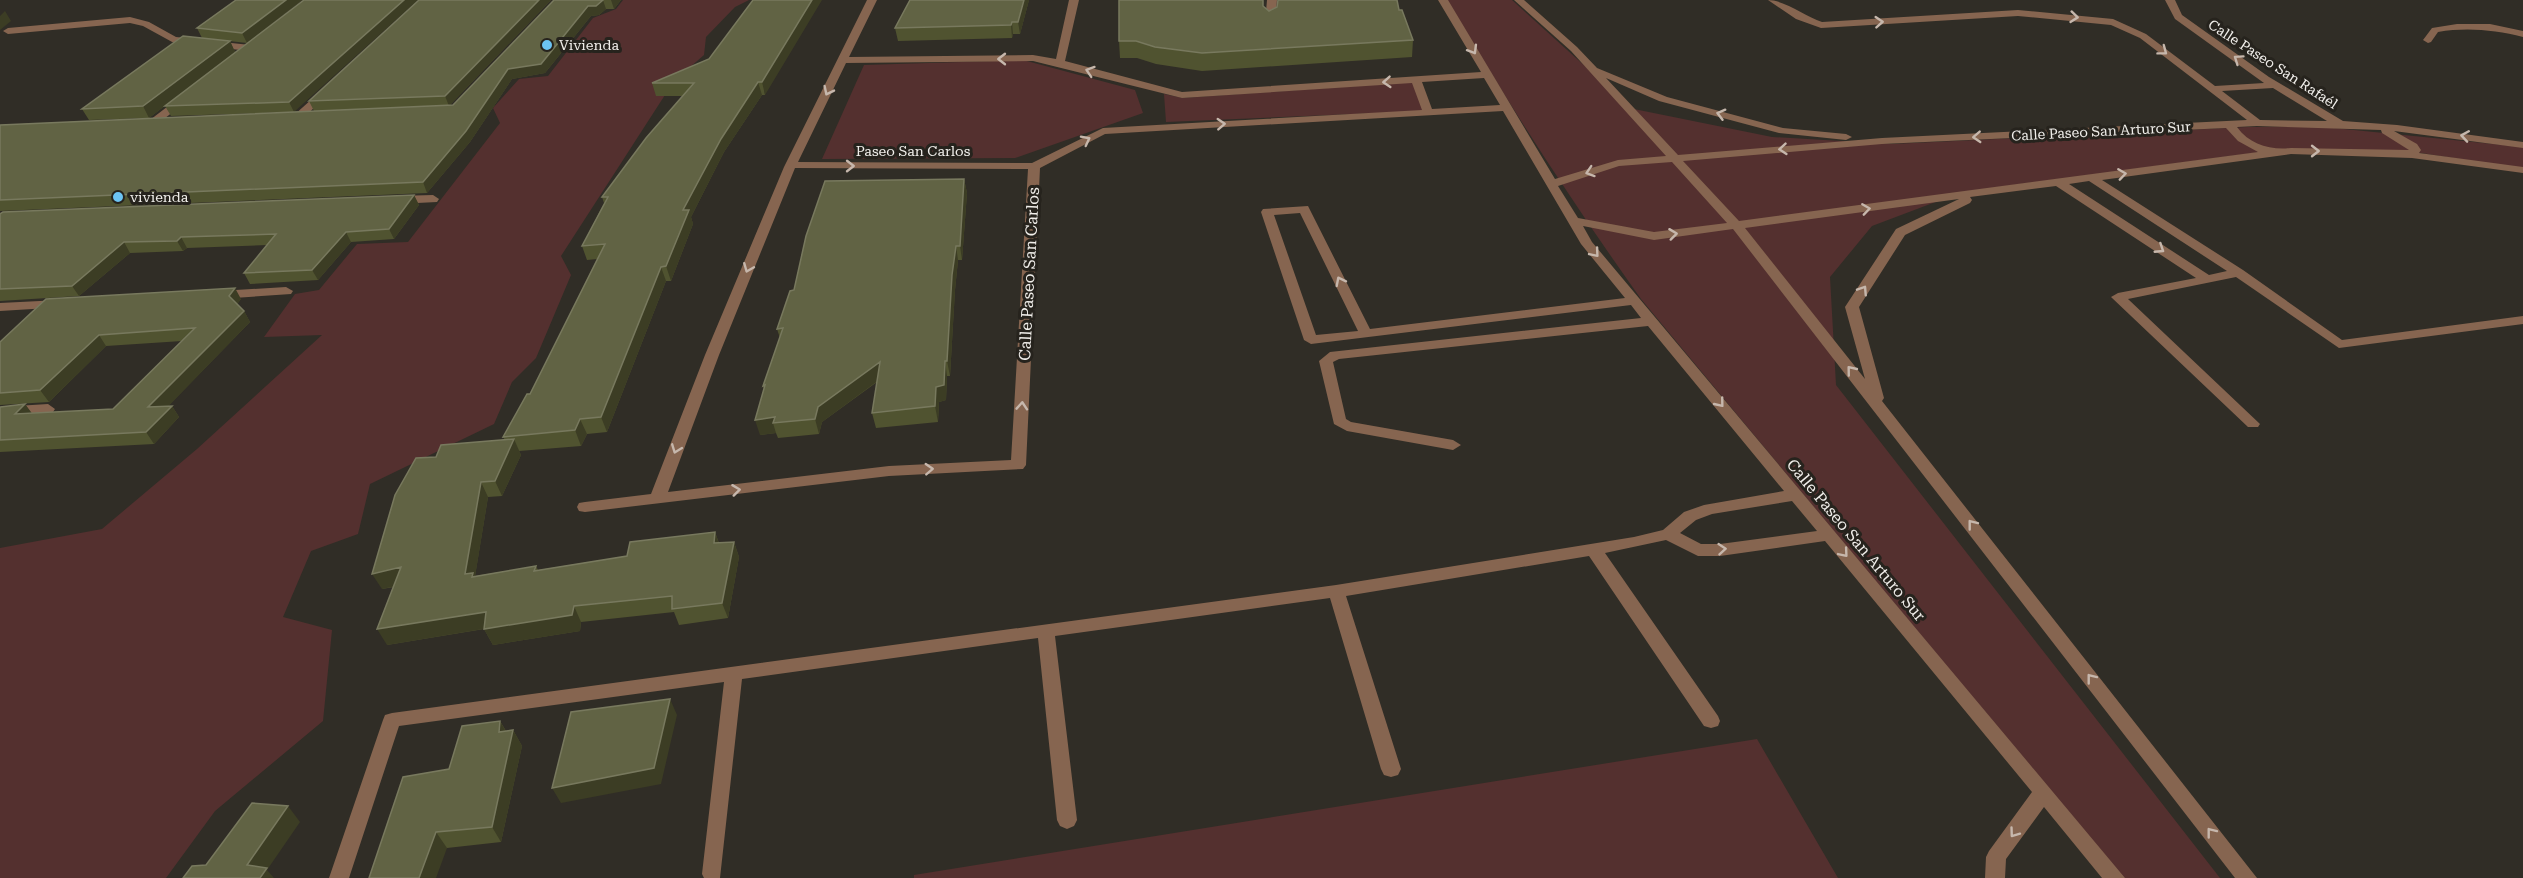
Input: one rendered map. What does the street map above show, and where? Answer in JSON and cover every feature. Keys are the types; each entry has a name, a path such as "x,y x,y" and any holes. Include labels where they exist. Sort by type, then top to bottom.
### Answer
{"street":[{"path":"657,500 712,355 792,165 872,0"},
{"path":"1060,62 1074,0"},
{"path":"1270,23 1272,0"},
{"name":"Calle Paseo San Arturo Sur","path":"1443,0 1587,244 2115,878"},
{"path":"1519,0 1592,68 1678,158 1738,227 1879,404 2247,878"},
{"path":"1773,0 1799,17 1821,26 2018,13 2113,22 2143,36 2258,123"},
{"path":"2013,0 2039,14"},
{"name":"Calle Paseo San Rafaél","path":"2170,0 2178,17 2276,85 2340,124"},
{"path":"8,32 130,20 146,24 174,40 254,45 241,55"},
{"path":"2428,40 2435,30 2451,26 2477,27 2523,34"},
{"path":"843,60 1033,58 1060,62 1147,90 1182,95 1487,75"},
{"path":"1592,68 1663,99 1783,131 1882,141"},
{"path":"1416,80 1428,112"},
{"path":"2212,89 2276,85"},
{"path":"319,117 291,119 331,87"},
{"path":"173,124 145,125 196,90"},
{"name":"Calle Paseo San Carlos","path":"585,507 889,471 1018,465 1034,166 1103,131 1507,108"},
{"name":"Calle Paseo San Arturo Sur","path":"1552,184 1618,163 1882,141 2258,123 2340,124 2452,134 2523,145"},
{"path":"2230,125 2233,132 2271,153"},
{"path":"2376,127 2413,146 2415,150 2412,155"},
{"path":"1574,221 1654,236 1738,227 2271,153 2353,151 2412,155 2523,170"},
{"name":"Paseo San Carlos","path":"792,165 1034,166"},
{"path":"2091,178 2238,273 2339,344 2523,320"},
{"path":"2059,183 2207,279"},
{"path":"1879,404 1852,307 1900,232 1979,194"},
{"path":"386,201 433,199"},
{"path":"1366,333 1304,209 1267,212 1311,340 1635,302"},
{"path":"2238,273 2118,297 2253,424"},
{"path":"202,296 286,291"},
{"path":"0,307 72,303"},
{"path":"1454,444 1347,426 1339,421 1326,361 1335,355 1652,321"},
{"path":"0,412 48,409"},
{"path":"339,878 392,720 1336,591 1634,543 1668,534 1690,516 1710,509 1796,495"},
{"path":"1668,534 1698,550 1720,550 1829,535"},
{"path":"1593,549 1711,721"},
{"path":"1336,591 1391,770"},
{"path":"1046,631 1067,820"},
{"path":"712,874 734,674"},
{"path":"1995,878 1996,857 2043,792"}],"shaded area":[{"path":"623,0 749,0 735,7 706,37 704,55 674,81 561,256 571,275 536,358 512,382 494,424 370,484 358,534 311,551 283,617 332,630 323,721 215,811 166,878 0,878 0,548 102,529 197,449 322,335 264,337 295,294 319,290 357,244 408,242 500,123 493,108 519,79 548,76 593,18 616,9"},
{"path":"1447,0 1512,0 1587,68 1624,107 1772,137 1892,144 2248,127 2314,126 2523,147 2523,169 2402,150 2276,150 1962,192 1872,226 1830,277 1836,385 2220,878 2122,878 1641,299 1541,151"},
{"path":"1023,60 1135,90 1143,113 1015,158 822,159 864,65"},
{"path":"1414,82 1426,111 1166,122 1164,94 1183,98"},
{"path":"1757,739 1838,878 914,878 914,875"}],"building":[{"path":"236,0 286,0 242,33 197,28"},
{"path":"304,0 404,0 289,102 165,106"},
{"path":"419,0 539,0 445,96 309,101"},
{"path":"554,0 603,0 596,6 588,6 541,64 508,69 466,131 423,182 0,200 0,125 453,105"},
{"path":"753,0 812,0 762,82 758,82 721,139 683,210 689,210 666,266 661,267 601,417 580,419 575,430 503,437 527,394 530,394 605,244 582,246 608,197 602,197 646,138 694,83 652,83 709,59"},
{"path":"910,0 1024,0 1018,22 1012,22 1011,25 895,28"},
{"path":"1119,0 1263,0 1263,6 1269,11 1277,7 1278,0 1397,0 1399,10 1402,10 1413,40 1202,53 1155,47 1136,41 1119,41"},
{"path":"183,36 230,41 143,106 82,109"},
{"path":"964,179 960,246 956,246 952,275 944,385 936,387 935,406 872,413 880,362 818,407 815,419 773,423 775,417 755,420 765,385 763,386 783,328 777,329 790,291 794,290 806,236 825,181"},
{"path":"414,195 389,229 346,232 312,270 244,273 276,234 181,237 177,241 124,242 72,286 0,289 0,214 3,212"},
{"path":"235,288 229,296 244,311 148,407 172,406 146,432 0,440 0,407 25,404 15,414 113,409 195,328 99,335 40,390 0,393 0,342 46,299"},
{"path":"514,439 495,481 481,482 465,574 473,573 472,577 536,566 534,571 627,556 630,542 715,532 714,543 734,542 722,603 672,609 672,596 574,606 572,615 484,629 486,612 377,629 401,567 372,574 395,495 416,458 436,457 441,445"},
{"path":"670,699 654,768 552,788 571,712"},
{"path":"500,721 499,732 513,730 492,827 436,832 419,878 369,878 403,777 449,769 462,726"},
{"path":"252,803 288,806 247,865 267,868 260,878 183,878 192,866 206,865"}],"place":[{"name":"Vivienda","path":"547,45"},
{"name":"vivienda","path":"118,197"}]}
